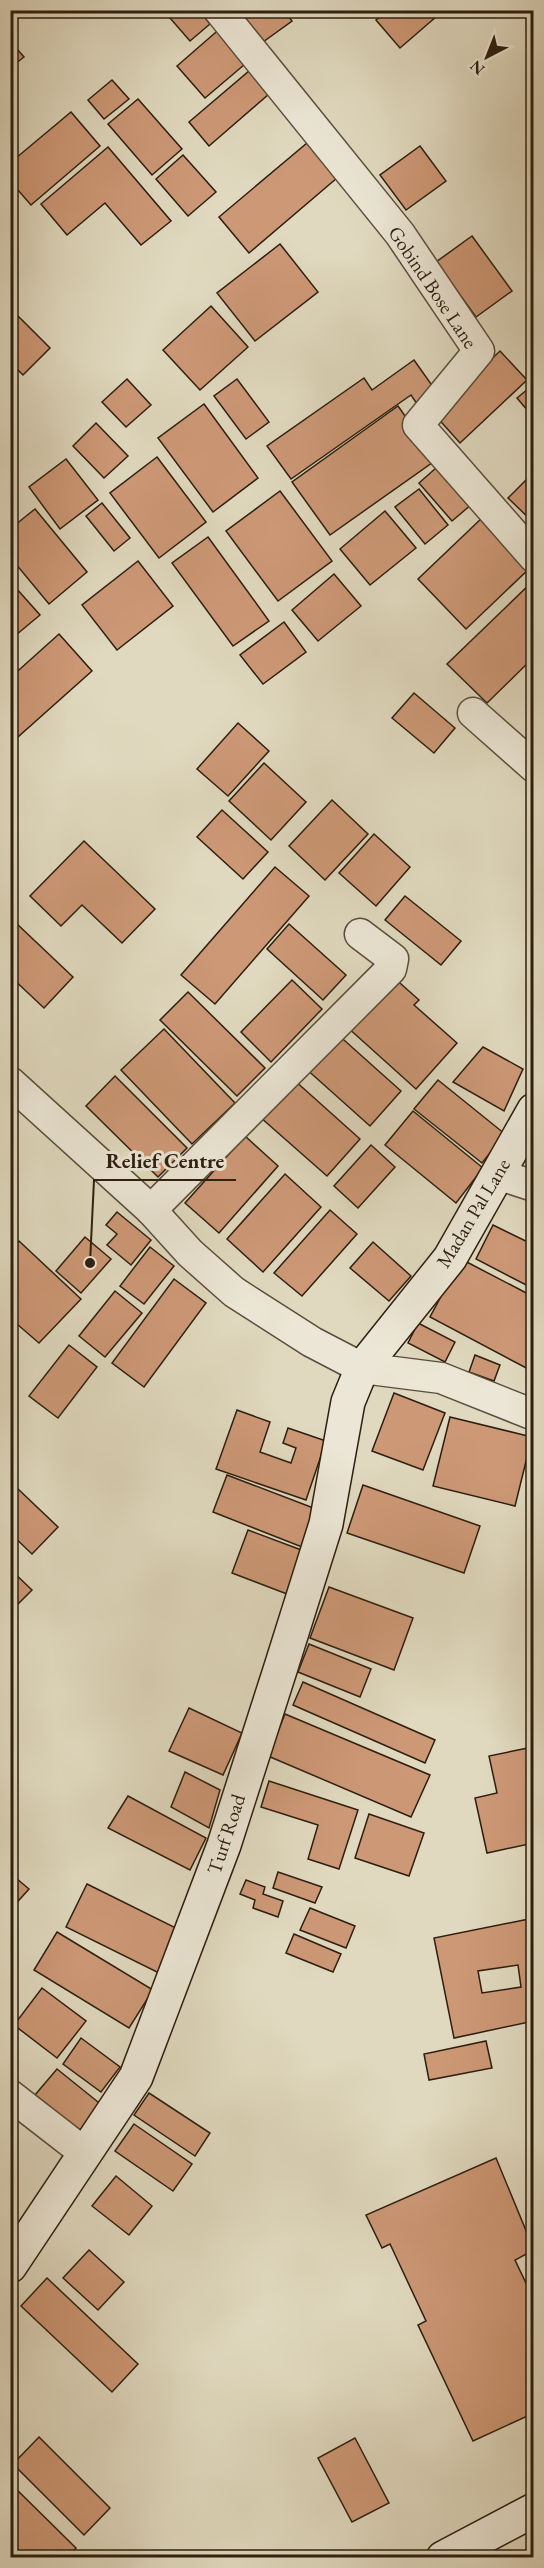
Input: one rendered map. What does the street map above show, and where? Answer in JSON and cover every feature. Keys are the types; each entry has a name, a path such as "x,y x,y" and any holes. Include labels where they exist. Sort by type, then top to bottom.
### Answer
{"street":[{"name":"Gobind Bose Lane","path":"219,10 400,234 479,351 418,426 534,558"},
{"path":"473,713 534,767"},
{"path":"151,1210 391,969 393,959 360,934"},
{"path":"17,1100 151,1210 190,1253 234,1292 312,1342 362,1368 441,1378 534,1415"},
{"name":"Madan Pal Lane","path":"362,1368 450,1258 534,1110"},
{"path":"497,1174 534,1186"},
{"name":"Turf Road","path":"10,2266 136,2077 224,1845 326,1524 348,1402 362,1368"},
{"path":"10,2095 86,2154"},
{"path":"443,2558 534,2510"}],"building":[{"path":"163,10 199,10 210,24 190,41"},
{"path":"239,10 284,10 292,21 263,42"},
{"path":"388,10 444,10 400,48 376,20"},
{"path":"223,26 251,59 205,98 177,66"},
{"path":"10,41 24,57 10,68"},
{"path":"256,65 276,88 209,146 189,122"},
{"path":"112,80 129,99 104,119 88,100"},
{"path":"138,99 182,149 152,175 108,124"},
{"path":"71,112 100,146 31,205 10,181 10,163"},
{"path":"307,143 337,178 249,253 219,217"},
{"path":"420,146 446,181 406,210 380,175"},
{"path":"108,147 171,221 141,245 105,203 67,235 41,204"},
{"path":"183,155 216,192 188,216 156,179"},
{"path":"472,236 512,291 476,317 436,262"},
{"path":"280,244 318,292 255,341 217,293"},
{"path":"211,306 248,347 200,390 163,350"},
{"path":"18,316 50,348 23,375 10,362 10,323"},
{"path":"500,351 527,380 460,443 434,414"},
{"path":"414,360 436,391 417,404 411,395 291,479 267,446 364,378 372,390"},
{"path":"127,379 151,405 126,427 102,402"},
{"path":"237,379 269,422 246,439 214,396"},
{"path":"534,384 534,418 517,398"},
{"path":"204,404 258,478 213,512 158,438"},
{"path":"398,406 436,460 330,535 292,482"},
{"path":"96,423 128,456 104,478 73,446"},
{"path":"157,457 206,522 159,558 110,493"},
{"path":"66,459 98,500 60,529 29,487"},
{"path":"445,460 479,498 452,521 419,483"},
{"path":"534,472 534,523 508,498"},
{"path":"419,489 448,525 425,544 395,507"},
{"path":"280,491 332,561 278,601 226,531"},
{"path":"102,503 130,538 114,551 86,516"},
{"path":"35,509 87,572 49,604 10,557 10,529"},
{"path":"385,511 416,548 370,585 340,549"},
{"path":"484,516 532,566 466,629 418,579"},
{"path":"208,537 269,621 233,646 172,563"},
{"path":"138,561 173,606 117,650 82,605"},
{"path":"334,574 361,606 318,641 292,610"},
{"path":"534,580 534,657 487,703 447,664"},
{"path":"16,588 40,615 10,640 10,592"},
{"path":"284,622 306,652 263,684 240,655"},
{"path":"59,634 92,671 10,744 10,678"},
{"path":"414,693 455,728 434,753 392,718"},
{"path":"238,723 269,751 228,796 197,769"},
{"path":"264,763 306,802 271,840 229,801"},
{"path":"332,800 368,834 325,880 289,846"},
{"path":"222,810 268,852 243,879 197,837"},
{"path":"374,834 410,867 376,906 339,873"},
{"path":"84,841 155,909 122,943 82,905 61,926 30,896"},
{"path":"275,867 309,896 215,1004 181,975"},
{"path":"405,896 461,941 441,965 385,920"},
{"path":"16,923 73,977 44,1008 10,976 10,929"},
{"path":"289,924 346,975 323,1000 267,949"},
{"path":"392,976 419,1000 414,1005 457,1043 416,1089 346,1026"},
{"path":"292,980 322,1009 271,1062 241,1032"},
{"path":"188,992 265,1068 237,1096 160,1020"},
{"path":"164,1029 235,1103 192,1144 121,1070"},
{"path":"335,1032 401,1091 370,1126 304,1067"},
{"path":"483,1047 523,1069 504,1111 453,1082"},
{"path":"115,1076 187,1148 158,1177 86,1106"},
{"path":"293,1079 360,1139 327,1176 260,1117"},
{"path":"438,1080 505,1134 482,1163 414,1109"},
{"path":"413,1111 483,1168 456,1203 385,1145"},
{"path":"245,1136 278,1166 219,1233 185,1203"},
{"path":"371,1145 395,1167 358,1208 334,1186"},
{"path":"285,1174 321,1207 263,1272 227,1239"},
{"path":"330,1210 357,1234 302,1296 274,1273"},
{"path":"117,1212 151,1240 131,1265 107,1245 117,1234 106,1225"},
{"path":"493,1225 534,1245 534,1289 476,1259"},
{"path":"85,1237 111,1259 81,1293 56,1271"},
{"path":"19,1241 81,1299 39,1343 10,1318 10,1252"},
{"path":"373,1242 411,1276 389,1301 350,1268"},
{"path":"150,1247 174,1266 144,1304 120,1286"},
{"path":"461,1259 534,1297 534,1362 530,1370 430,1317"},
{"path":"174,1279 206,1303 144,1387 112,1363"},
{"path":"115,1291 142,1313 105,1357 79,1336"},
{"path":"418,1323 455,1342 445,1362 408,1343"},
{"path":"69,1345 97,1367 58,1418 29,1396"},
{"path":"475,1355 500,1365 494,1381 469,1372"},
{"path":"394,1393 445,1413 423,1470 372,1451"},
{"path":"237,1410 270,1422 260,1452 291,1463 296,1448 283,1443 288,1428 326,1441 306,1500 216,1469"},
{"path":"450,1417 532,1437 515,1506 433,1486"},
{"path":"227,1475 316,1509 302,1547 213,1512"},
{"path":"363,1485 480,1526 464,1573 347,1533"},
{"path":"17,1488 58,1527 32,1554 10,1533 10,1495"},
{"path":"248,1530 304,1551 287,1594 232,1573"},
{"path":"10,1569 32,1590 10,1612"},
{"path":"329,1587 413,1618 394,1670 310,1638"},
{"path":"534,1629 534,1659 528,1630"},
{"path":"309,1644 371,1669 360,1697 298,1672"},
{"path":"303,1682 435,1740 425,1763 293,1705"},
{"path":"189,1708 242,1733 223,1775 169,1751"},
{"path":"285,1714 430,1775 411,1817 268,1756"},
{"path":"528,1748 534,1773 534,1843 487,1853 475,1798 497,1793 489,1756"},
{"path":"185,1772 220,1790 209,1828 171,1807"},
{"path":"269,1781 358,1810 339,1869 308,1859 318,1825 261,1807"},
{"path":"128,1796 206,1838 190,1870 108,1828"},
{"path":"369,1814 424,1833 409,1876 355,1858"},
{"path":"278,1872 322,1887 315,1903 273,1888"},
{"path":"10,1873 29,1889 10,1910"},
{"path":"246,1880 265,1887 263,1894 283,1901 278,1917 253,1908 255,1900 240,1894"},
{"path":"87,1884 184,1932 163,1975 66,1927"},
{"path":"310,1908 355,1926 346,1948 300,1930"},
{"path":"534,1918 534,2021 454,2038 434,1938","holes":["518,1965 521,1987 482,1993 478,1971"]},
{"path":"57,1932 153,1990 129,2028 34,1970"},
{"path":"294,1934 341,1954 333,1972 286,1953"},
{"path":"42,1988 86,2021 57,2058 14,2025"},
{"path":"81,2038 120,2067 101,2092 63,2064"},
{"path":"486,2041 492,2068 429,2080 424,2054"},
{"path":"57,2069 103,2106 81,2133 35,2095"},
{"path":"149,2093 210,2133 195,2156 134,2115"},
{"path":"134,2124 192,2164 173,2191 115,2151"},
{"path":"496,2158 534,2250 515,2260 534,2300 534,2338 528,2341 534,2353 534,2413 473,2441 418,2325 426,2321 390,2244 382,2248 366,2215"},
{"path":"116,2176 152,2206 129,2235 92,2206"},
{"path":"89,2250 124,2282 98,2310 63,2278"},
{"path":"47,2278 138,2364 112,2392 21,2306"},
{"path":"39,2437 110,2508 84,2535 13,2464"},
{"path":"355,2438 389,2503 352,2522 318,2458"},
{"path":"10,2483 76,2548 67,2558 10,2558"}],"place":[{"name":"Relief Centre","path":"90,1263"}]}
